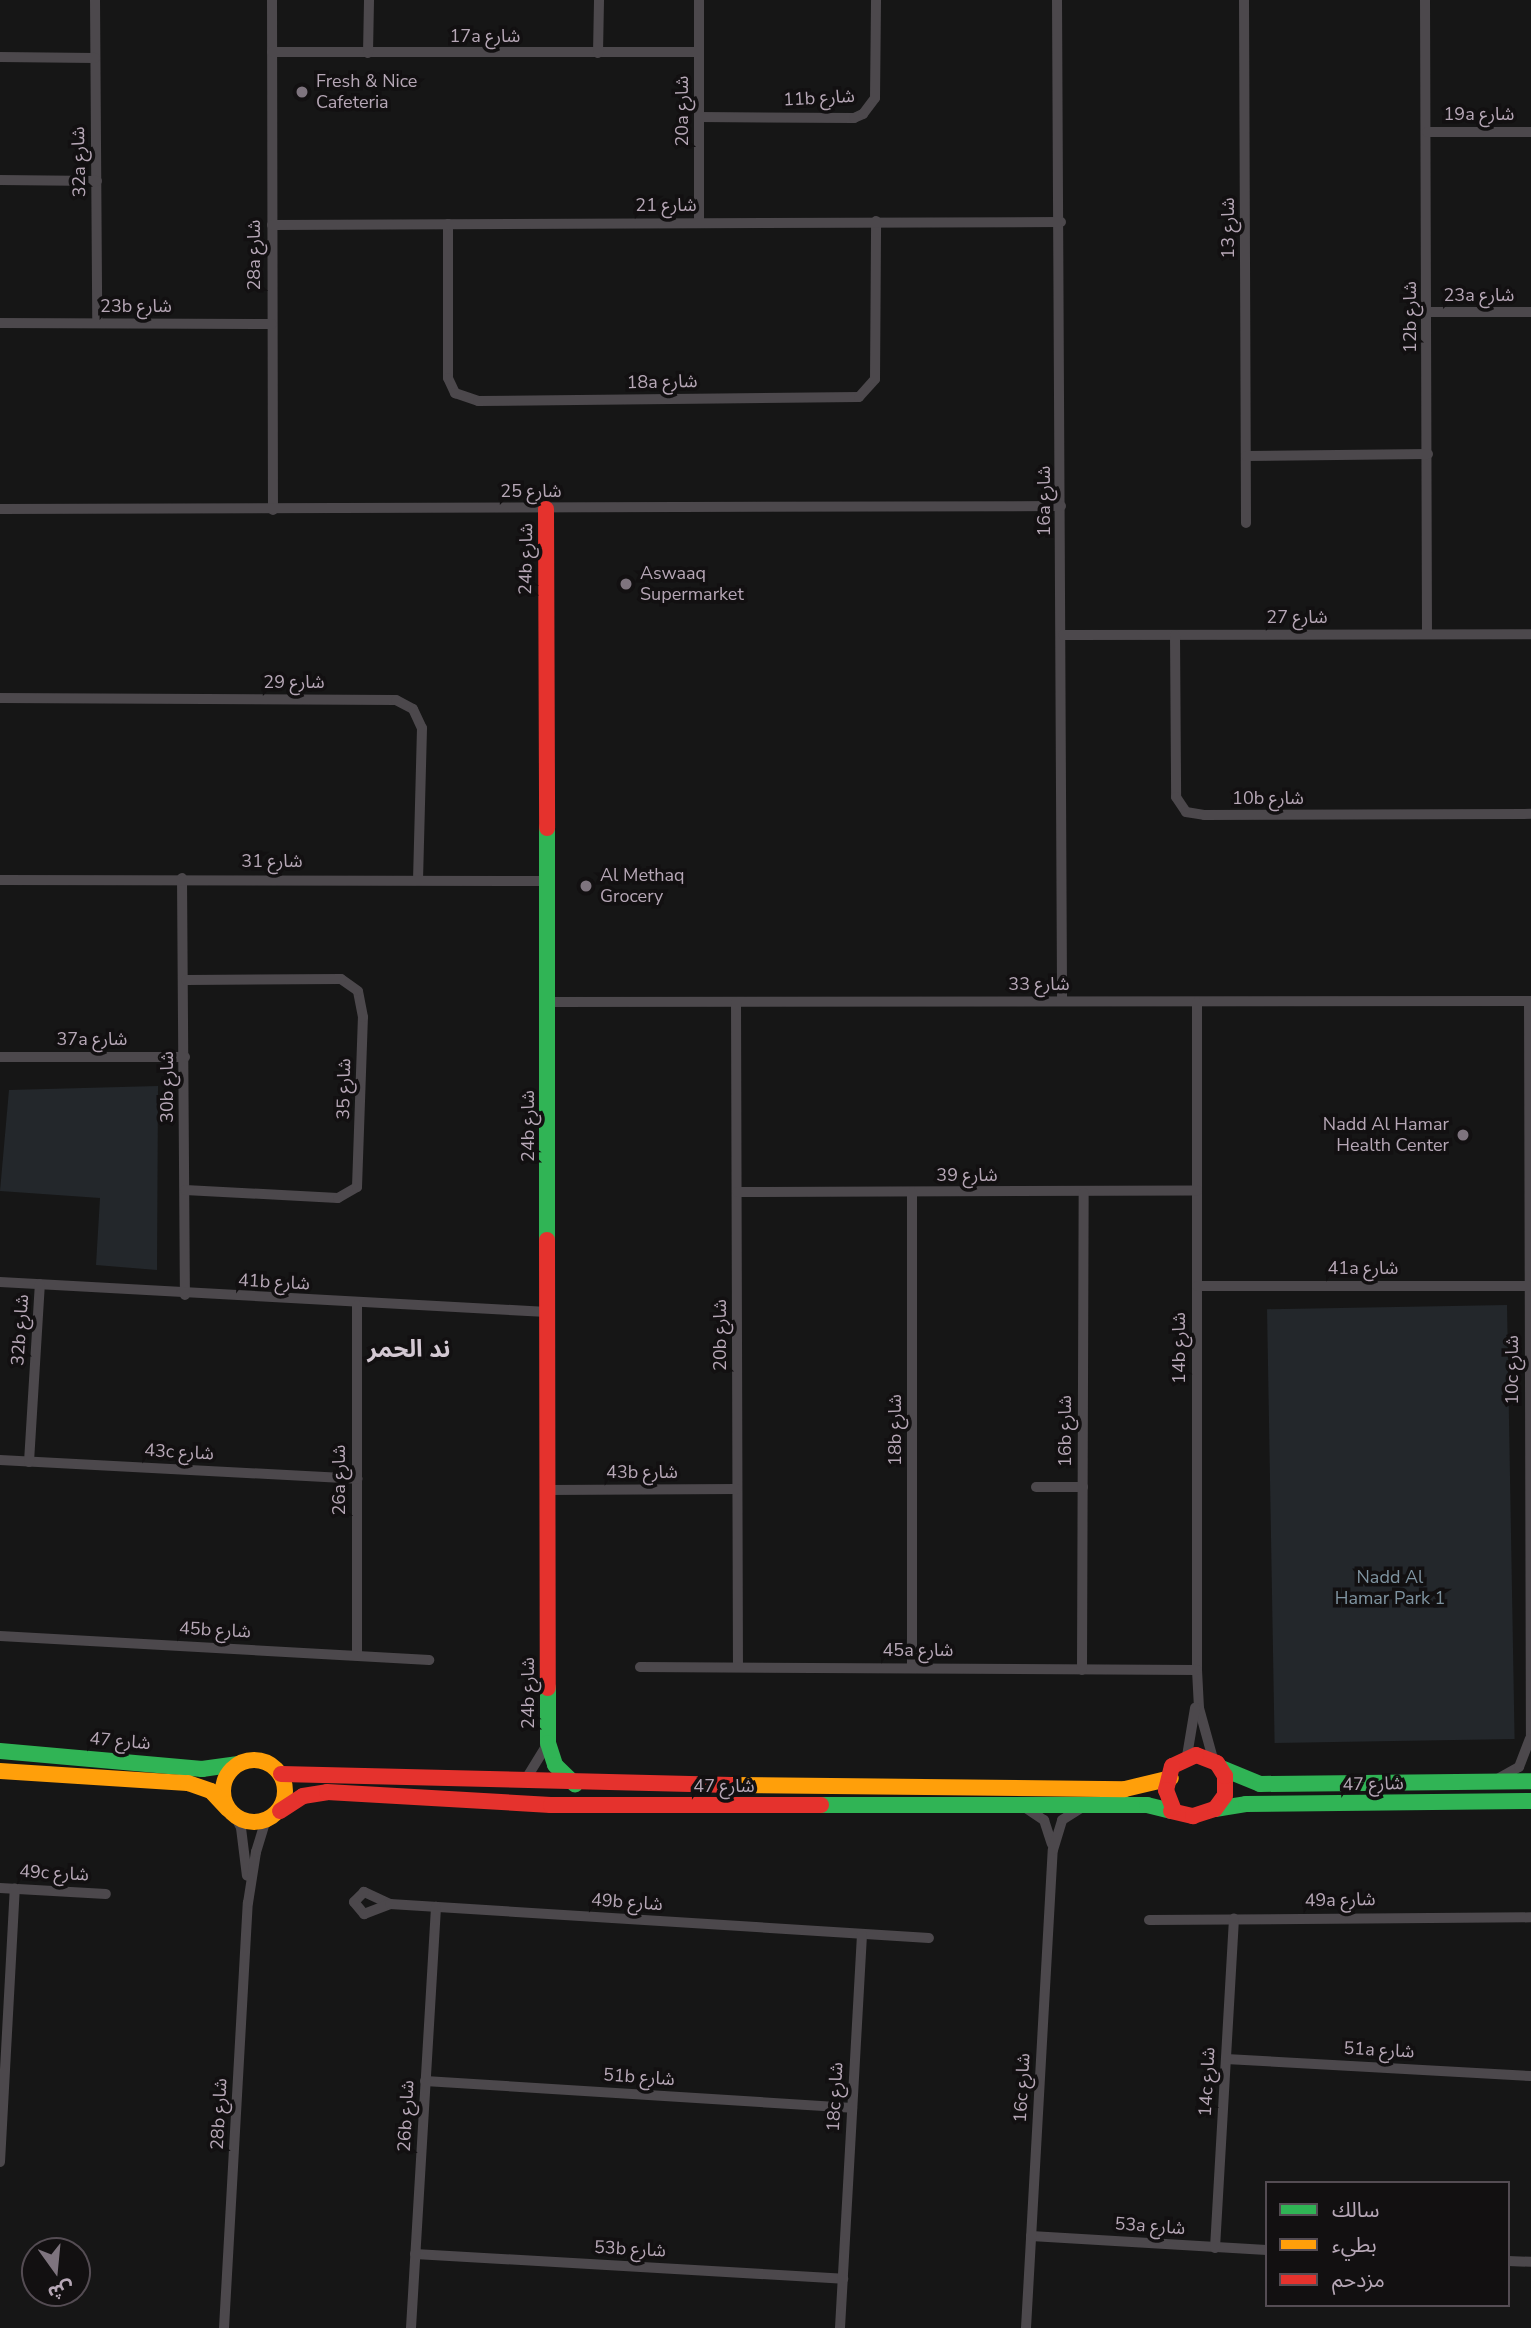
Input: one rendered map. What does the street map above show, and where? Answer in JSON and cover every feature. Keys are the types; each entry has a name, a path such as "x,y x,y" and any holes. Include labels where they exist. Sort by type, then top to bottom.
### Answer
{"street":[{"name":"32a شارع","path":"95,0 97,323"},
{"name":"28a شارع","path":"272,0 273,510"},
{"path":"368,53 369,0"},
{"path":"598,0 598,53"},
{"name":"20a شارع","path":"699,0 699,222"},
{"name":"11b شارع","path":"699,117 854,118 863,114 875,98 876,0"},
{"name":"16a شارع","path":"1057,0 1061,222 1062,1001"},
{"name":"شارع 13","path":"1244,0 1246,523"},
{"name":"12b شارع","path":"1425,0 1427,634"},
{"name":"17a شارع","path":"272,51 699,52"},
{"path":"0,57 95,58"},
{"name":"19a شارع","path":"1427,132 1531,132"},
{"path":"0,180 97,181"},
{"name":"18a شارع","path":"448,224 448,377 462,398 492,401 859,397 876,379 876,221"},
{"name":"شارع 21","path":"272,225 1061,222"},
{"name":"23a شارع","path":"1427,312 1531,312"},
{"name":"23b شارع","path":"0,323 272,324"},
{"path":"1246,456 1428,454"},
{"name":"شارع 25","path":"0,509 1061,506"},
{"name":"24b شارع","path":"546,509 544,881 547,1002 548,1743 555,1765 575,1784"},
{"name":"شارع 27","path":"1063,635 1531,634"},
{"name":"10b شارع","path":"1175,635 1176,797 1186,812 1203,816 1531,814"},
{"name":"شارع 29","path":"0,698 396,700 413,709 422,728 418,879"},
{"name":"شارع 31","path":"0,880 182,878 544,881"},
{"name":"30b شارع","path":"182,878 186,980 185,1295"},
{"name":"شارع 35","path":"185,1190 338,1198 357,1187 363,1017 358,991 341,979 186,980"},
{"name":"شارع 33","path":"547,1002 1530,1001"},
{"name":"10c شارع","path":"1487,1781 1519,1767 1531,1741 1530,1001"},
{"name":"20b شارع","path":"736,1002 738,1667"},
{"name":"14b شارع","path":"1187,1756 1197,1695 1197,1002"},
{"name":"37a شارع","path":"0,1057 185,1057"},
{"name":"شارع 39","path":"737,1192 1084,1193 1197,1190"},
{"name":"18b شارع","path":"912,1192 912,1668"},
{"name":"16b شارع","path":"1082,1670 1084,1193"},
{"name":"41b شارع","path":"0,1282 357,1305 547,1312"},
{"name":"32b شارع","path":"29,1462 40,1284"},
{"name":"41a شارع","path":"1197,1286 1530,1286"},
{"name":"26a شارع","path":"357,1305 357,1655"},
{"name":"43c شارع","path":"0,1460 357,1479"},
{"path":"1036,1487 1083,1487"},
{"name":"43b شارع","path":"547,1490 737,1489"},
{"name":"45b شارع","path":"0,1636 429,1660"},
{"name":"45a شارع","path":"640,1667 1197,1670"},
{"name":"14b شارع","path":"1197,1695 1217,1764"},
{"name":"24b شارع","path":"524,1782 548,1743"},
{"name":"شارع 47","path":"0,1751 202,1769 237,1764"},
{"path":"1187,1756 1217,1764 1226,1795 1215,1810 1193,1816 1173,1808 1166,1790 1172,1766 1187,1756"},
{"path":"263,1761 281,1774 286,1790 273,1816 245,1821 232,1813 224,1780 237,1764 263,1761"},
{"name":"شارع 47","path":"1217,1764 1261,1784 1531,1781"},
{"name":"شارع 47","path":"0,1771 188,1783 212,1791 232,1813"},
{"name":"شارع 47","path":"281,1774 575,1784 1125,1789 1171,1777"},
{"name":"شارع 47","path":"273,1816 303,1796 327,1792 551,1805 1173,1808"},
{"name":"شارع 47","path":"1215,1810 1246,1804 1531,1801"},
{"name":"16c شارع","path":"1020,1806 1044,1820 1053,1850"},
{"name":"16c شارع","path":"1026,2328 1053,1850 1062,1820 1084,1807"},
{"name":"28b شارع","path":"232,1813 244,1845 248,1903"},
{"name":"28b شارع","path":"224,2328 248,1903 256,1852 273,1816"},
{"name":"49c شارع","path":"0,1888 106,1894"},
{"path":"0,2162 3,2060 15,1888"},
{"name":"49b شارع","path":"390,1905 862,1935"},
{"name":"26b شارع","path":"411,2328 436,1907"},
{"name":"49a شارع","path":"1149,1920 1531,1917"},
{"name":"14c شارع","path":"1215,2248 1234,1919"},
{"path":"862,1935 929,1938"},
{"name":"18c شارع","path":"840,2328 862,1935"},
{"name":"51a شارع","path":"1226,2059 1531,2076"},
{"name":"51b شارع","path":"425,2081 852,2108"},
{"name":"53a شارع","path":"1031,2236 1265,2250"},
{"name":"53b شارع","path":"415,2254 843,2279"},
{"path":"1510,2261 1531,2262"}],"green space":[{"path":"158,1086 157,1270 96,1265 100,1198 0,1191 9,1090"},
{"name":"Nadd Al Hamar Park 1","path":"1507,1305 1515,1739 1275,1743 1267,1309"}],"traffic: fast":[{"path":"547,828 547,1240"},
{"path":"548,1688 548,1743 555,1765 575,1784"},
{"path":"0,1751 202,1769 237,1764"},
{"path":"1221,1768 1260,1784 1531,1781"},
{"path":"1215,1809 1246,1804 1531,1801"},
{"path":"821,1805 1147,1805 1171,1811"}],"traffic: slow":[{"path":"248,1760 260,1760 276,1769 283,1779 285,1791 283,1803 276,1813 260,1822 248,1822 237,1817 228,1808 223,1797 223,1785 228,1774 237,1765 248,1760"},
{"path":"0,1771 188,1783 211,1791 228,1809"},
{"path":"731,1785 1125,1789 1171,1778"}],"traffic: jam":[{"path":"546,509 547,828"},
{"path":"547,1240 548,1688"},
{"path":"1171,1811 1193,1816 1215,1809 1225,1795 1225,1776 1217,1763 1196,1755 1172,1766 1166,1790 1173,1808"},
{"path":"281,1774 731,1785"},
{"path":"280,1811 303,1796 327,1792 551,1805 821,1805"}],"place":[{"name":"Fresh & Nice Cafeteria","path":"302,92"},
{"name":"Aswaaq Supermarket","path":"626,584"},
{"name":"Al Methaq Grocery","path":"586,886"},
{"name":"Nadd Al Hamar Health Center","path":"1463,1135"}],"district":[{"name":"ند الحمر","path":"409,1350"}]}
